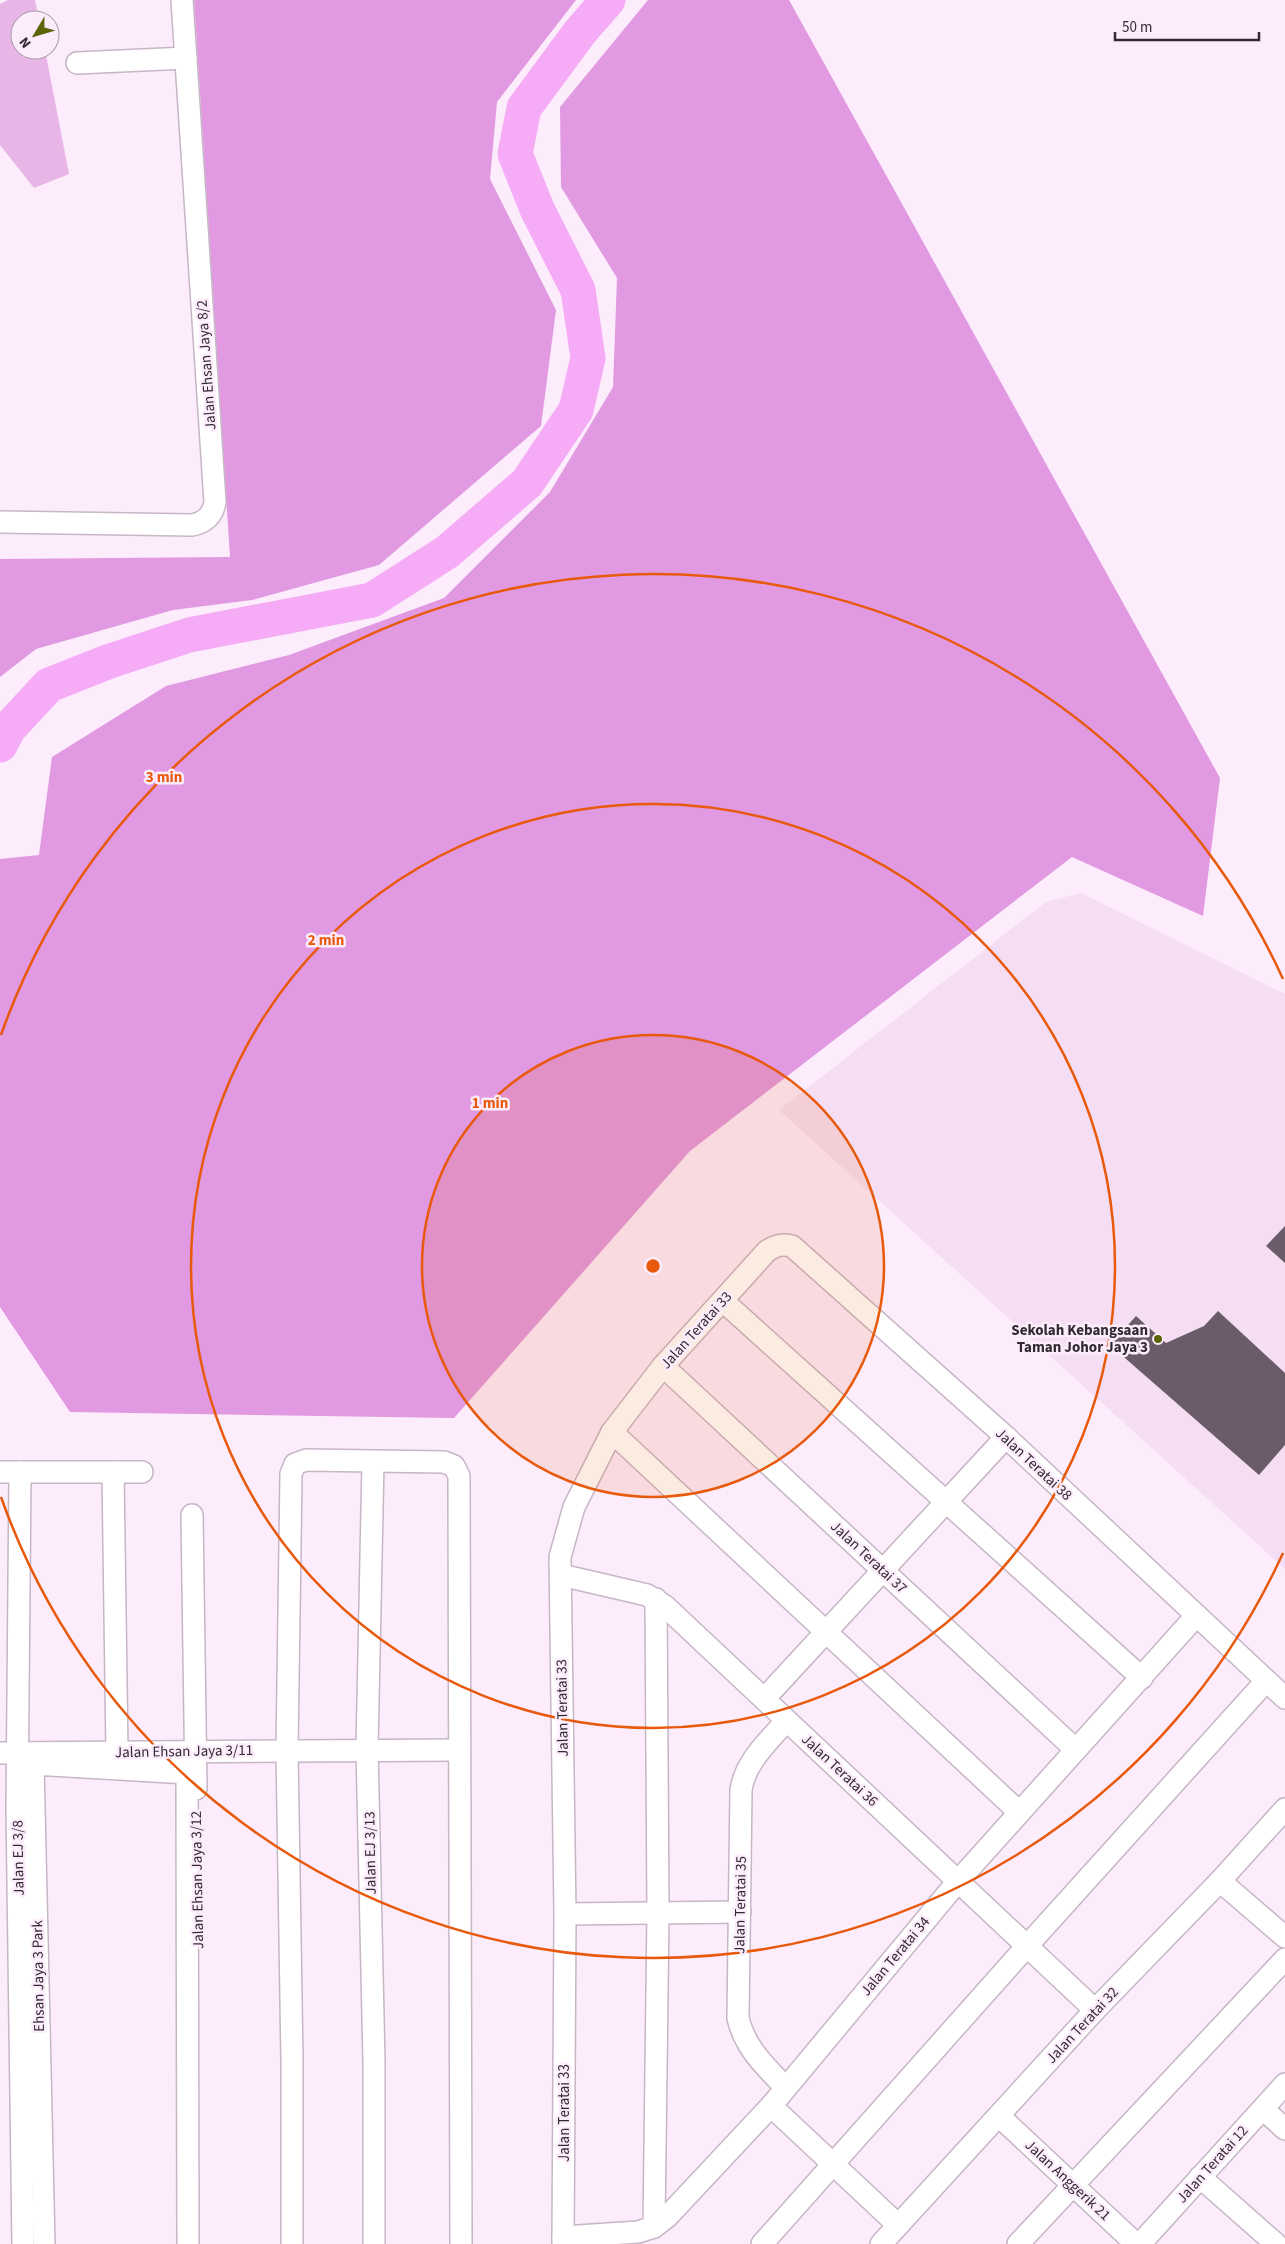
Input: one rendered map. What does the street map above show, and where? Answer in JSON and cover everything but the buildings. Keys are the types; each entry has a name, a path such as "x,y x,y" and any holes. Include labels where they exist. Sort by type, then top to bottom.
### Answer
{"street":[{"name":"Jalan Ehsan Jaya 8/2","path":"0,522 192,525 205,520 214,509 215,492 182,0"},
{"path":"77,63 186,58"},
{"name":"Jalan Teratai 38","path":"775,1246 782,1244 792,1246 1006,1437 1285,1698"},
{"name":"Jalan Teratai 33","path":"563,2241 565,1914 560,1557 563,1541 574,1507 612,1432 663,1366 761,1258 775,1246"},
{"path":"723,1300 1142,1678"},
{"name":"Jalan Teratai 37","path":"663,1366 1075,1749"},
{"path":"612,1432 1019,1812"},
{"path":"765,1698 1006,1437"},
{"path":"292,2244 292,2061 287,1750 291,1474 295,1464 306,1460 450,1463 457,1471 458,1476 461,2244"},
{"name":"Jalan EJ 3/13","path":"372,1462 367,1749 374,2061 374,2244"},
{"path":"10,1472 142,1472"},
{"name":"Jalan EJ 3/8","path":"10,1472 9,1752 23,2244"},
{"path":"113,1472 116,1752"},
{"name":"Jalan Ehsan Jaya 3/12","path":"192,1515 198,2244"},
{"name":"Jalan Teratai 36","path":"561,1575 647,1595 656,1599 765,1698 786,1721 958,1880 1094,2010"},
{"path":"654,2227 658,1913 656,1599"},
{"name":"Jalan Teratai 34","path":"563,2241 638,2232 654,2227 667,2217 771,2106 958,1880 1196,1616"},
{"path":"762,2244 1266,1681"},
{"name":"Jalan Teratai 35","path":"785,2088 754,2054 741,2032 738,2018 741,1790 743,1776 751,1763 786,1721"},
{"name":"Jalan Ehsan Jaya 3/11","path":"9,1752 459,1750"},
{"name":"Ehsan Jaya 3 Park","path":"44,2244 34,1764 187,1773 188,2244"},
{"name":"Jalan Teratai 32","path":"881,2244 1094,2010 1220,1881 1285,1809"},
{"path":"1220,1881 1285,1937"},
{"path":"565,1914 740,1912"},
{"path":"1018,2244 1285,1959"},
{"name":"Jalan Teratai 12","path":"1138,2244 1285,2084"},
{"path":"771,2106 898,2225"},
{"path":"1262,2109 1285,2129"},
{"name":"Jalan Anggerik 21","path":"999,2116 1138,2244"},
{"path":"1200,2177 1276,2244"}],"shaded area":[{"path":"8,0 35,0 37,10 10,10 10,60 47,60 69,174 34,188 0,145 0,4"},
{"path":"194,0 576,0 497,102 490,179 556,310 541,426 379,565 252,600 173,610 36,649 0,677 0,559 230,557"},
{"path":"648,0 789,0 1220,778 1203,916 1072,857 690,1151 454,1418 70,1412 0,1307 0,859 39,855 52,757 166,686 289,655 444,598 550,492 613,387 617,278 561,187 560,107"},
{"name":"Sekolah Kebangsaan Taman Johor Jaya 3","path":"1081,893 1285,994 1285,1569 779,1110 1046,902"}],"waterway":[{"path":"0,745 9,728 49,685 110,661 189,635 372,600 447,552 527,483 576,410 588,358 578,290 537,209 515,154 524,108 580,32 608,0"}],"place":[{"name":"Sekolah Kebangsaan Taman Johor Jaya 3","path":"1158,1339"}]}
